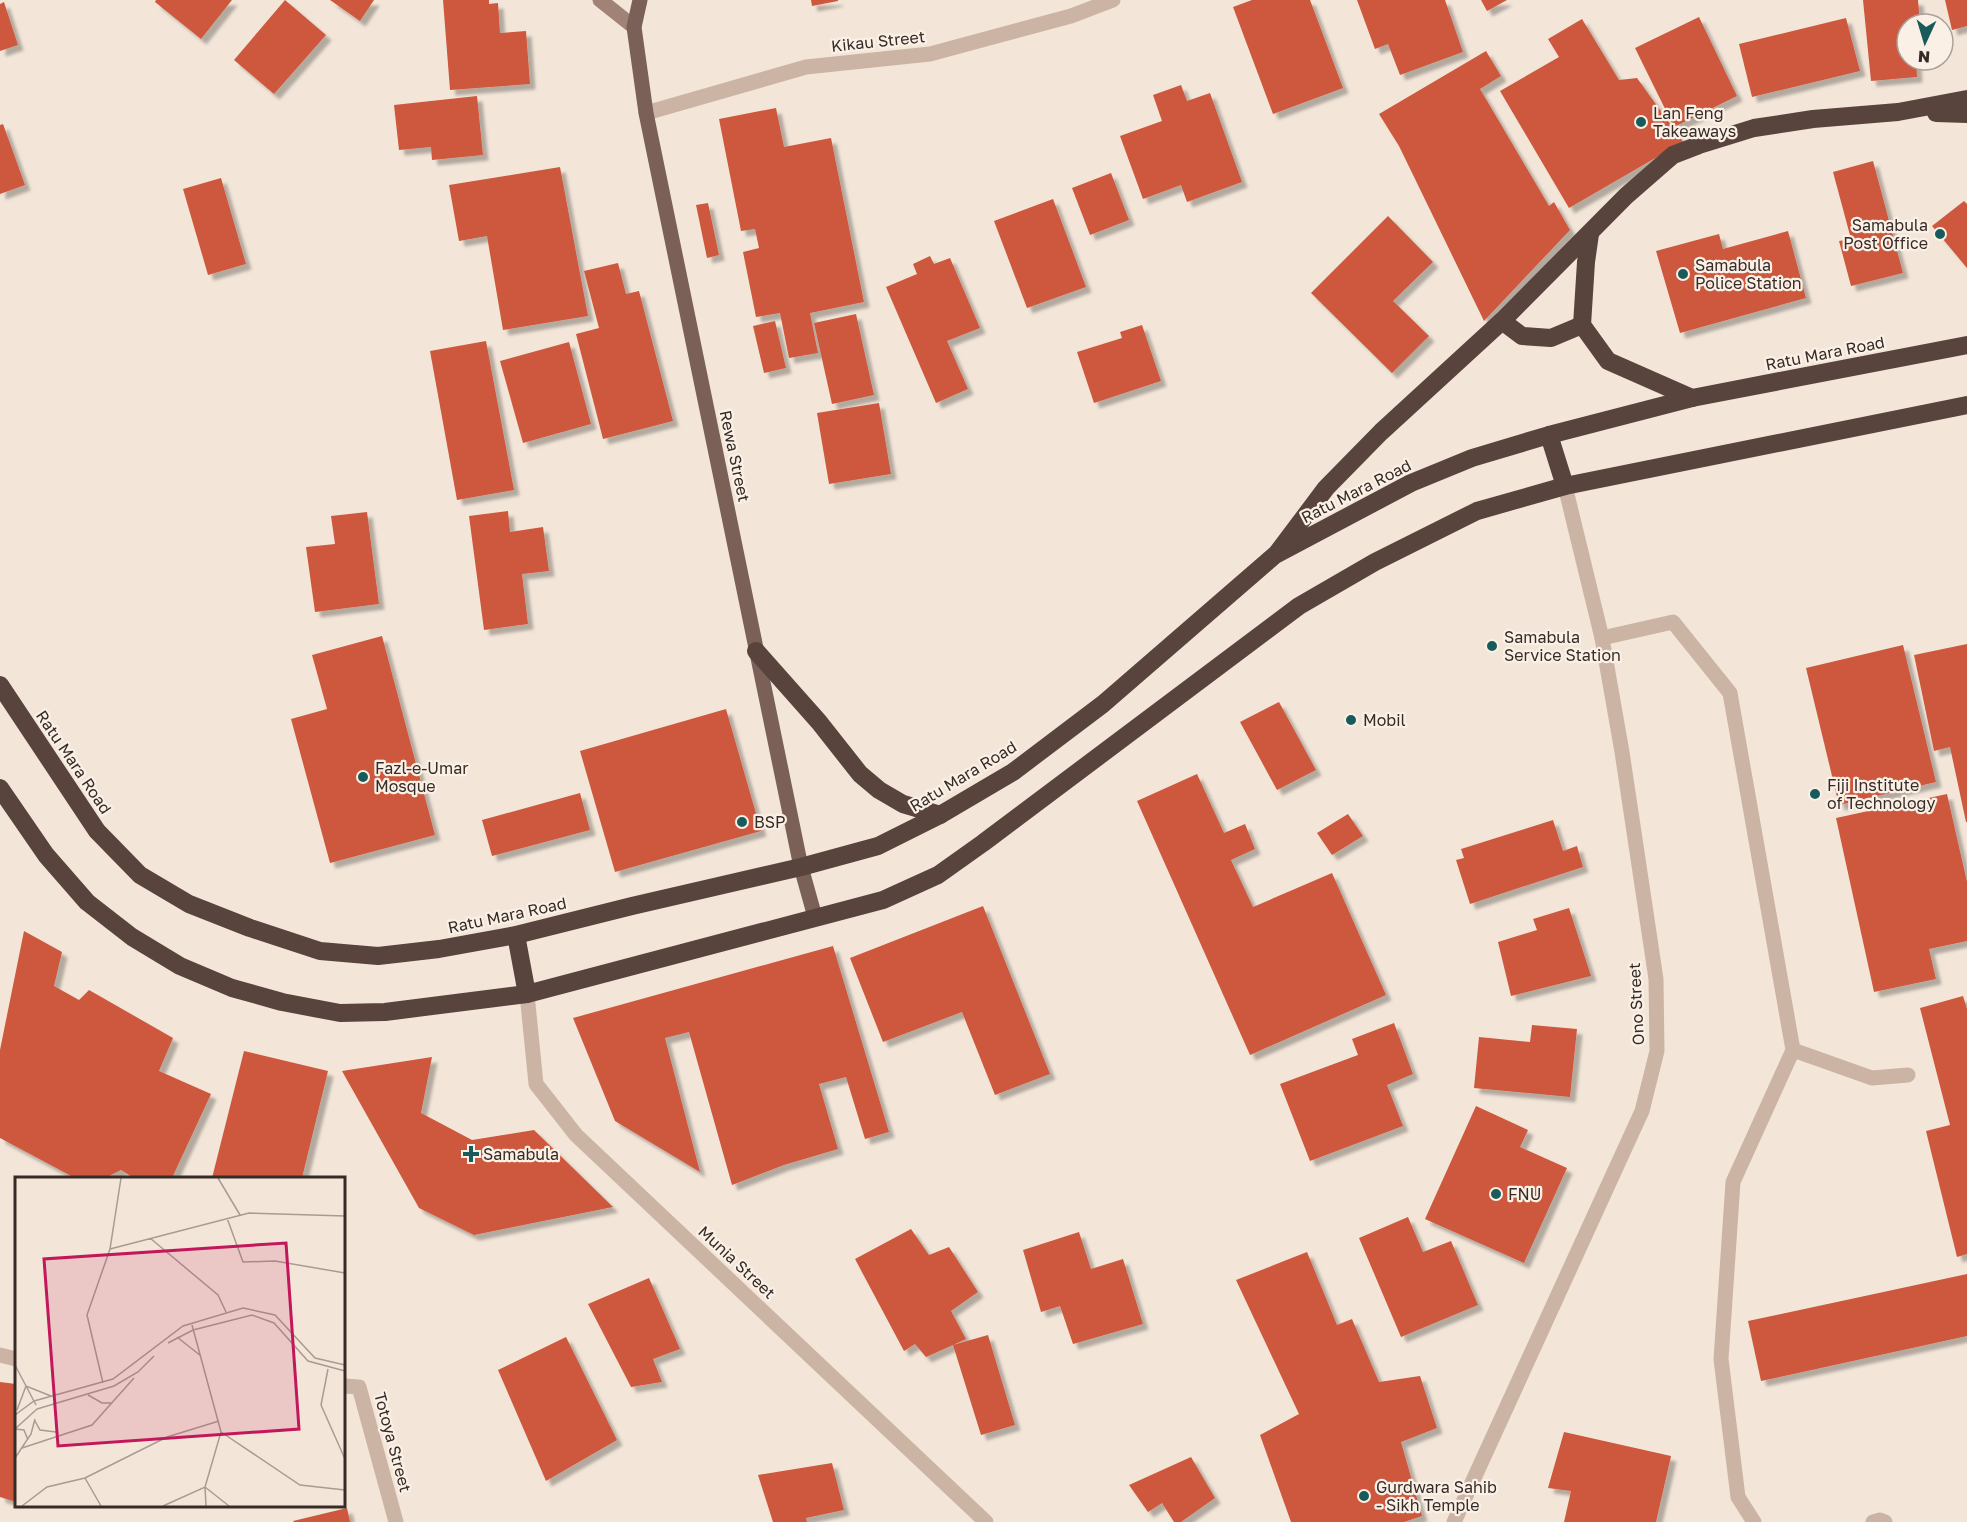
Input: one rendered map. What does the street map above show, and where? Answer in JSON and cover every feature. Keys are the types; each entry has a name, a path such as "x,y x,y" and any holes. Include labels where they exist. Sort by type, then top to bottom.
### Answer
{"highway":[{"path":"1275,555 1326,488 1381,432 1502,321 1626,196 1673,155 1754,128 1813,119 1898,112 1967,99"},
{"path":"1898,112 1967,114"},
{"path":"1590,234 1582,325 1608,361 1692,398"},
{"path":"1502,321 1522,336 1551,338 1582,325"},
{"name":"Ratu Mara Road","path":"0,685 97,831 140,875 189,904 250,928 320,951 378,956 439,949 516,935 801,867 878,846 940,815 1013,772 1103,704 1275,555 1411,483 1472,459 1548,435 1692,398 1967,345"},
{"path":"0,788 46,855 87,902 132,938 180,966 232,988 282,1002 340,1013 385,1012 526,994 883,900 938,875 1050,794 1299,606 1375,562 1477,511 1565,486 1963,407"},
{"path":"1548,435 1565,486"},
{"path":"756,651 819,722 860,774 879,790 903,804 940,815"},
{"path":"516,935 526,994"}],"main road":[{"name":"Rewa Street","path":"640,0 634,27 646,113 801,867 815,917"}],"street":[{"path":"600,0 634,27"},
{"name":"Kikau Street","path":"646,113 806,67 930,54 1071,16 1113,0"},
{"name":"Ono Street","path":"1454,1522 1642,1111 1657,1051 1656,979 1622,752 1602,638 1565,486"},
{"path":"1602,638 1673,622 1730,693 1793,1050 1733,1182 1721,1359 1738,1497 1754,1522"},
{"name":"Munia Street","path":"526,994 536,1084 576,1135 986,1522"},
{"path":"1793,1050 1872,1078 1908,1075"},
{"path":"0,1355 15,1359"},
{"name":"Totoya Street","path":"345,1386 359,1387 396,1522"},
{"path":"1873,1522 1880,1520 1886,1522"}],"building":[{"path":"156,0 232,0 201,39 155,2"},
{"path":"285,0 326,35 274,94 234,60"},
{"path":"330,0 374,0 360,21"},
{"path":"443,0 489,0 489,4 498,3 500,33 526,31 530,84 450,90"},
{"path":"811,0 838,0 838,1 812,6"},
{"path":"1252,0 1310,0 1343,88 1273,114 1233,7"},
{"path":"1357,0 1445,0 1463,52 1400,75 1388,44 1375,49"},
{"path":"1481,0 1507,0 1487,11"},
{"path":"1863,0 1918,0 1919,12 1895,12 1895,72 1917,72 1917,77 1871,81"},
{"path":"1945,0 1967,0 1967,26 1955,29 1955,12 1948,12"},
{"path":"4,2 18,45 0,51 0,4"},
{"path":"1699,17 1737,96 1674,127 1635,48"},
{"path":"1846,18 1860,71 1752,97 1739,44"},
{"path":"1582,19 1619,80 1637,78 1683,142 1569,208 1500,91 1559,57 1548,39"},
{"path":"1486,51 1501,76 1480,89 1549,206 1554,202 1570,230 1484,321 1399,146 1379,114"},
{"path":"1181,85 1187,101 1210,93 1242,182 1187,202 1181,185 1143,199 1120,136 1162,121 1153,95"},
{"path":"477,96 483,155 432,160 431,147 399,150 394,105"},
{"path":"776,108 784,147 831,138 864,302 810,313 818,353 789,358 780,313 756,317 743,252 759,248 755,229 741,231 719,119"},
{"path":"3,124 25,185 0,194 0,125"},
{"path":"1873,161 1903,273 1851,286 1839,241 1851,239 1833,172"},
{"path":"560,167 588,316 503,330 487,236 459,241 449,185"},
{"path":"1111,173 1129,220 1090,235 1072,188"},
{"path":"221,178 246,264 208,275 183,189"},
{"path":"1053,199 1086,287 1027,308 994,221"},
{"path":"1964,201 1967,204 1967,268 1932,226"},
{"path":"708,203 719,255 707,258 696,205"},
{"path":"1388,216 1433,262 1393,301 1429,336 1392,373 1311,293"},
{"path":"1788,231 1806,298 1680,333 1656,251 1719,234 1723,249"},
{"path":"930,256 934,264 950,258 980,328 947,341 968,389 936,403 886,287 917,274 913,264"},
{"path":"618,263 626,294 639,291 673,421 603,439 576,334 599,328 584,271"},
{"path":"856,314 874,395 832,404 814,323"},
{"path":"775,321 786,368 764,373 753,326"},
{"path":"1142,325 1161,381 1094,403 1077,352 1122,338 1120,332"},
{"path":"486,341 514,490 457,500 430,351"},
{"path":"569,342 591,424 523,443 500,361"},
{"path":"879,403 891,474 829,484 817,413"},
{"path":"508,511 510,532 543,527 549,571 522,574 528,624 484,630 469,516"},
{"path":"367,512 379,604 315,612 306,547 335,544 331,516"},
{"name":"Fazl-e-Umar Mosque","path":"382,636 435,835 330,863 291,719 327,709 312,655"},
{"path":"1967,644 1966,822 1950,747 1934,751 1914,655"},
{"path":"1903,645 1936,782 1839,805 1806,668"},
{"path":"1279,702 1316,770 1277,790 1240,722"},
{"path":"726,709 761,831 615,872 580,751"},
{"path":"1197,774 1224,833 1245,824 1255,849 1231,860 1253,907 1332,873 1386,995 1250,1055 1137,801"},
{"path":"580,793 590,830 492,856 482,820"},
{"path":"1947,794 1967,882 1967,941 1929,949 1936,979 1874,992 1836,818"},
{"path":"1348,814 1363,836 1332,855 1317,833"},
{"path":"1553,820 1563,851 1577,846 1583,867 1470,904 1456,860 1464,858 1461,849"},
{"path":"983,906 1050,1074 995,1095 962,1012 883,1042 850,958"},
{"path":"1569,908 1591,976 1511,996 1498,942 1537,930 1533,919"},
{"path":"24,931 62,952 54,986 79,1000 89,990 173,1038 159,1071 211,1094 172,1177 132,1177 121,1170 107,1177 73,1177 0,1138 0,1050"},
{"path":"833,946 889,1132 865,1139 846,1077 819,1084 838,1149 784,1165 732,1185 689,1032 665,1038 700,1172 615,1121 573,1018"},
{"path":"1963,996 1967,1009 1967,1254 1957,1257 1926,1131 1950,1125 1920,1008"},
{"path":"1394,1023 1413,1074 1387,1085 1403,1126 1310,1161 1280,1084 1358,1055 1352,1039"},
{"path":"1532,1025 1577,1029 1570,1097 1474,1088 1479,1037 1530,1042"},
{"path":"244,1051 328,1071 302,1177 212,1177"},
{"path":"432,1057 421,1113 472,1140 534,1130 613,1207 474,1235 419,1208 342,1071"},
{"name":"FNU","path":"1476,1106 1528,1130 1520,1147 1567,1168 1524,1263 1425,1219"},
{"path":"1408,1217 1423,1252 1451,1241 1478,1305 1401,1337 1359,1238"},
{"path":"911,1229 929,1255 949,1247 978,1292 951,1311 966,1339 926,1357 915,1344 904,1351 855,1259"},
{"path":"1079,1232 1091,1269 1123,1259 1143,1324 1073,1344 1060,1306 1041,1312 1023,1250"},
{"path":"1307,1252 1337,1325 1352,1319 1379,1382 1420,1376 1437,1428 1401,1442 1422,1516 1404,1522 1291,1522 1260,1435 1299,1414 1236,1280"},
{"path":"1967,1274 1967,1336 1761,1381 1748,1321"},
{"path":"649,1278 680,1349 653,1359 662,1382 631,1387 588,1304"},
{"path":"988,1335 1015,1425 981,1435 953,1345"},
{"path":"566,1337 617,1440 546,1481 498,1370"},
{"path":"0,1382 15,1384 15,1502 0,1497"},
{"path":"1564,1432 1671,1456 1656,1522 1564,1522 1571,1491 1548,1488"},
{"path":"1191,1457 1215,1498 1181,1522 1174,1522 1162,1503 1148,1512 1129,1485"},
{"path":"832,1463 844,1510 806,1518 807,1522 773,1522 758,1475"},
{"path":"347,1508 350,1522 293,1521"}],"place":[{"name":"Lan Feng Takeaways","path":"1641,122"},
{"name":"Samabula Post Office","path":"1940,234"},
{"name":"Samabula Police Station","path":"1683,274"},
{"name":"Samabula Service Station","path":"1492,646"},
{"name":"Mobil","path":"1351,720"},
{"name":"Fazl-e-Umar Mosque","path":"363,777"},
{"name":"Fiji Institute of Technology","path":"1815,794"},
{"name":"BSP","path":"742,822"},
{"name":"Samabula","path":"471,1154"},
{"name":"FNU","path":"1496,1194"},
{"name":"Gurdwara Sahib - Sikh Temple","path":"1364,1496"}]}
